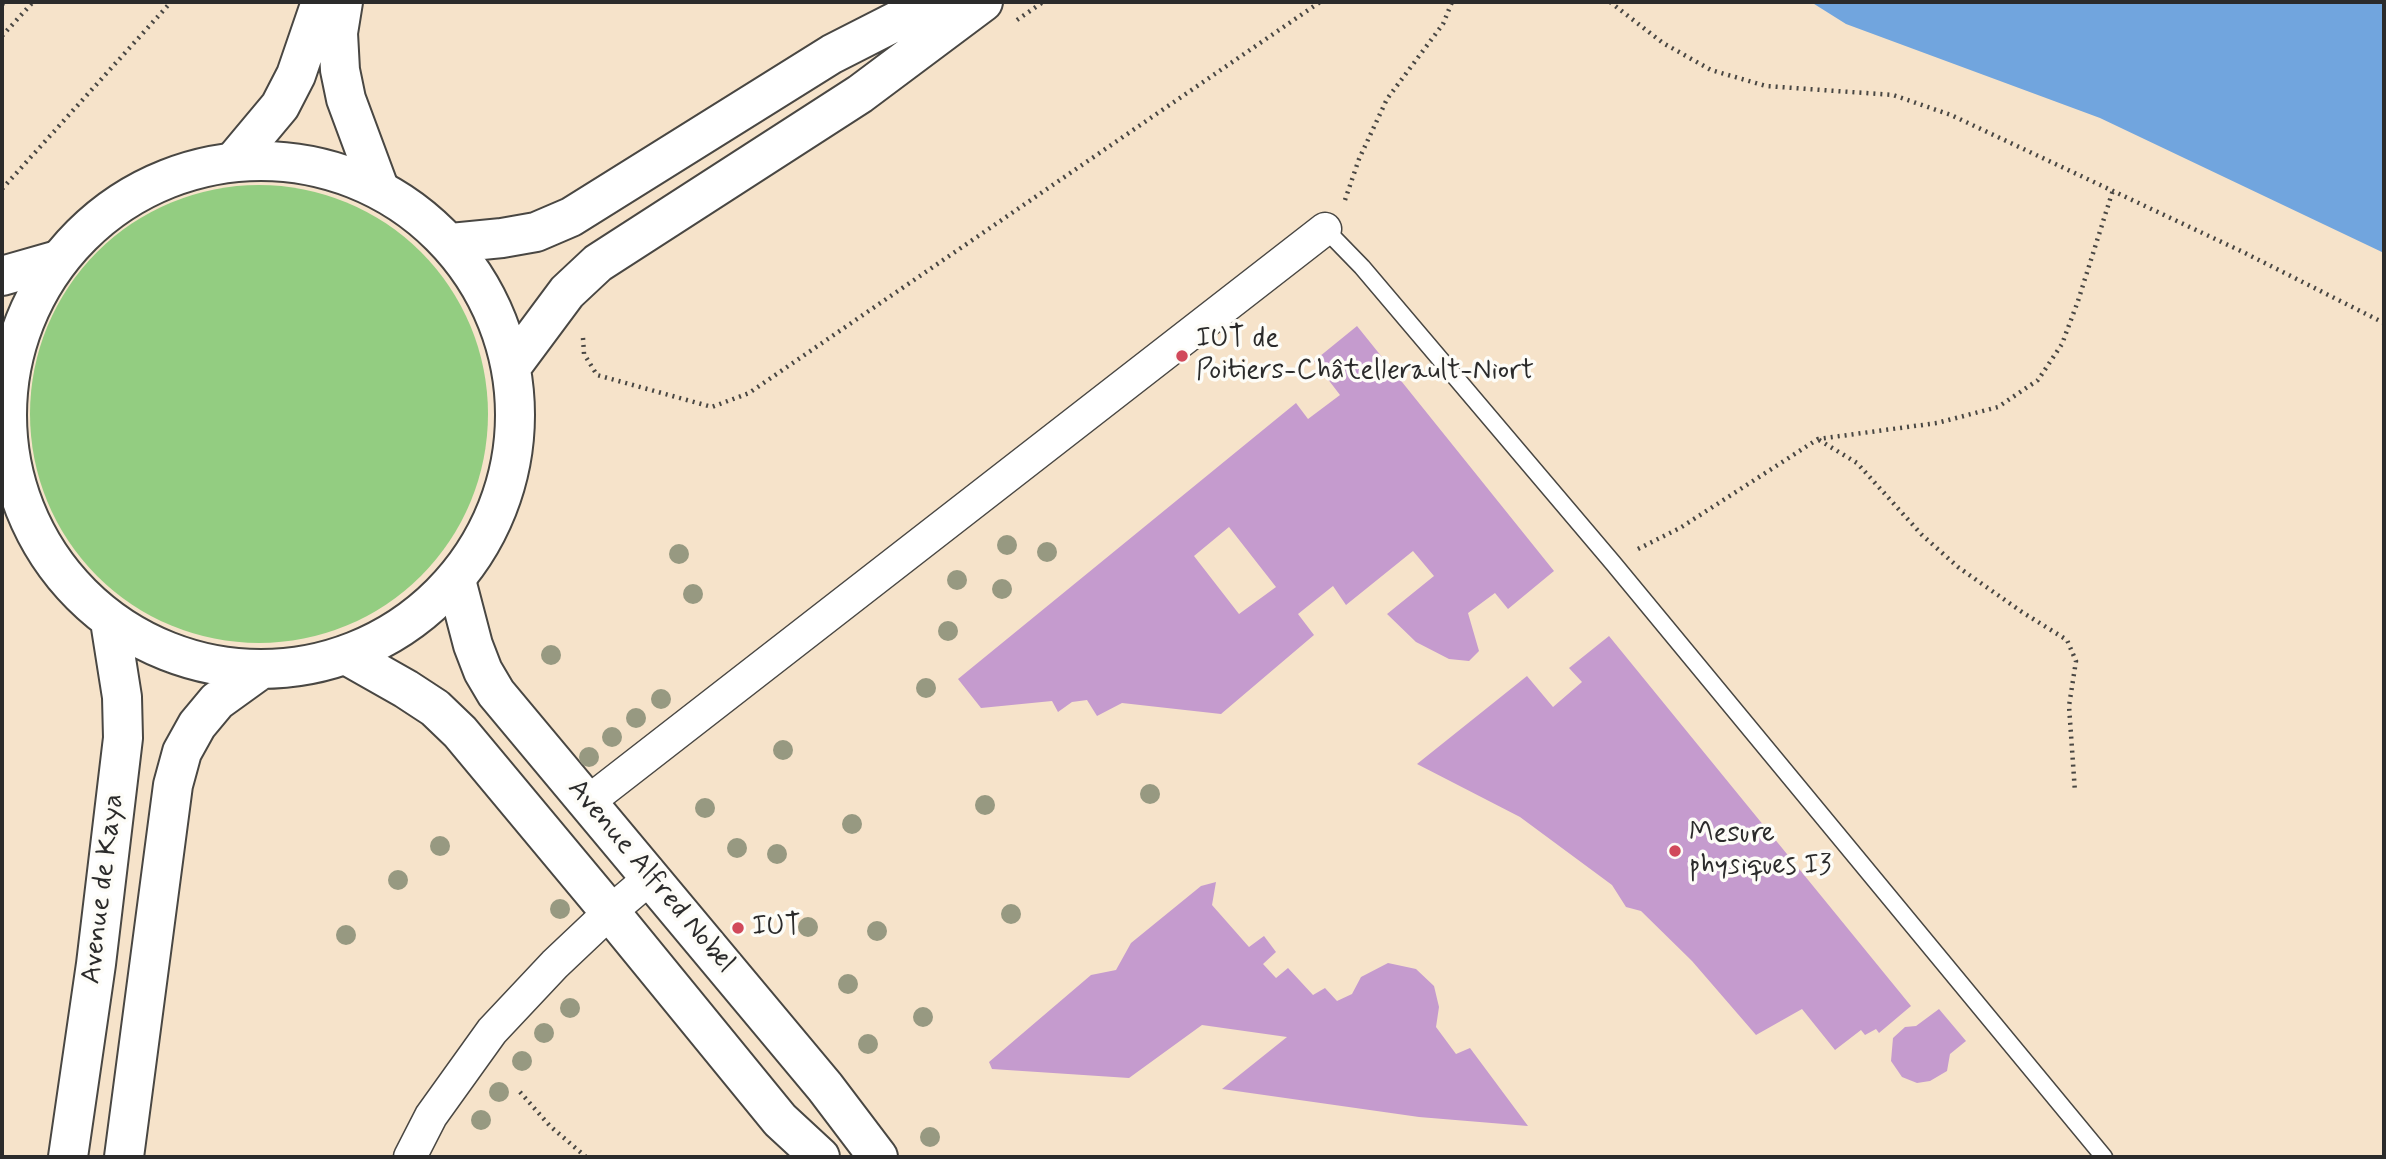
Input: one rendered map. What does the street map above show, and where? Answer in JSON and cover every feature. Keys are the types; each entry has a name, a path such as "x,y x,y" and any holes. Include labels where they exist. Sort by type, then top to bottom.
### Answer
{"main road":[{"path":"234,161 280,106 296,75 321,2"},
{"path":"343,2 338,33 340,70 346,99 379,188"},
{"path":"451,243 502,239 536,232 571,217 832,54 934,2"},
{"path":"512,366 567,292 598,263 860,94 996,14"},
{"path":"284,160 333,170 379,188 417,212 451,243 490,300 512,366 516,423 508,479 487,532 456,580 406,625 346,655 303,666 260,670 207,664 156,647 110,621 70,585 39,542 18,493 4,439 8,377 26,315 58,260 107,211 167,178 234,161 284,160"},
{"path":"2,276 58,260"},
{"name":"Avenue Alfred Nobel","path":"456,580 473,645 483,671 496,693 825,1087 878,1157"},
{"name":"Avenue de Kaya","path":"68,1157 96,964 123,738 122,697 110,621"},
{"name":"Avenue Alfred Nobel","path":"346,655 435,708 460,732 780,1120 820,1157"},
{"name":"Avenue de Kaya","path":"124,1157 173,785 182,752 197,725 217,702 260,670"}],"street":[{"path":"588,802 1325,229"},
{"path":"410,1157 431,1116 492,1031 555,964 650,878"}],"lane":[{"path":"1325,229 1362,267 1613,563 2104,1157"}],"path":[{"path":"2,36 33,2"},
{"path":"2,189 171,2"},
{"path":"996,14 1042,2"},
{"path":"582,335 584,355 597,375 712,407 749,393 1320,2"},
{"path":"1325,229 1341,210 1359,159 1387,99 1443,24 1452,2"},
{"path":"1610,2 1663,43 1710,70 1766,86 1893,95 1951,115 2243,252 2384,323"},
{"path":"1613,563 1680,528 1818,439 1937,423 1998,407 2038,380 2062,344 2113,190"},
{"path":"1818,439 1857,463 1922,535 1958,567 2067,640 2076,661 2069,706 2075,792"},
{"path":"520,1092 550,1126 586,1157"}],"green space":[{"path":"259,185 304,190 347,203 386,224 421,252 449,287 470,326 483,369 488,414 483,459 470,502 449,541 421,576 386,604 347,625 304,638 259,643 214,638 171,625 132,604 97,576 69,541 48,502 35,459 30,414 35,369 48,326 69,287 97,252 132,224 171,203 214,190"}],"water":[{"path":"1811,2 2384,2 2384,253 2100,118 1846,24"}],"building":[{"path":"1357,326 1554,571 1508,609 1495,593 1468,613 1479,651 1469,661 1449,659 1416,642 1387,614 1434,576 1413,551 1346,605 1333,586 1298,614 1314,635 1221,714 1122,703 1097,716 1087,700 1072,702 1058,712 1052,701 981,708 958,679 1296,403 1308,419 1340,395 1314,361","holes":["1229,527 1276,587 1239,614 1194,556"]},
{"name":"Mesure physiques I3","path":"1609,636 1911,1006 1879,1033 1876,1029 1865,1035 1861,1030 1835,1050 1802,1009 1756,1035 1692,961 1641,911 1626,907 1612,885 1520,817 1417,764 1527,676 1553,707 1582,682 1569,668"},
{"path":"1216,882 1212,905 1249,947 1264,936 1276,952 1263,964 1276,978 1288,968 1313,995 1325,988 1337,1001 1352,994 1361,977 1388,963 1416,969 1434,986 1439,1007 1436,1027 1456,1054 1470,1048 1528,1126 1419,1117 1222,1089 1287,1037 1202,1025 1129,1078 992,1069 989,1062 1091,975 1116,970 1131,943 1201,886"},
{"path":"1939,1009 1966,1041 1950,1054 1947,1071 1930,1081 1917,1083 1902,1077 1891,1061 1893,1038 1905,1027 1916,1026"}],"place":[{"name":"IUT de Poitiers-Châtellerault-Niort","path":"1182,356"},
{"name":"Mesure physiques I3","path":"1675,851"},
{"name":"IUT","path":"738,928"}]}
